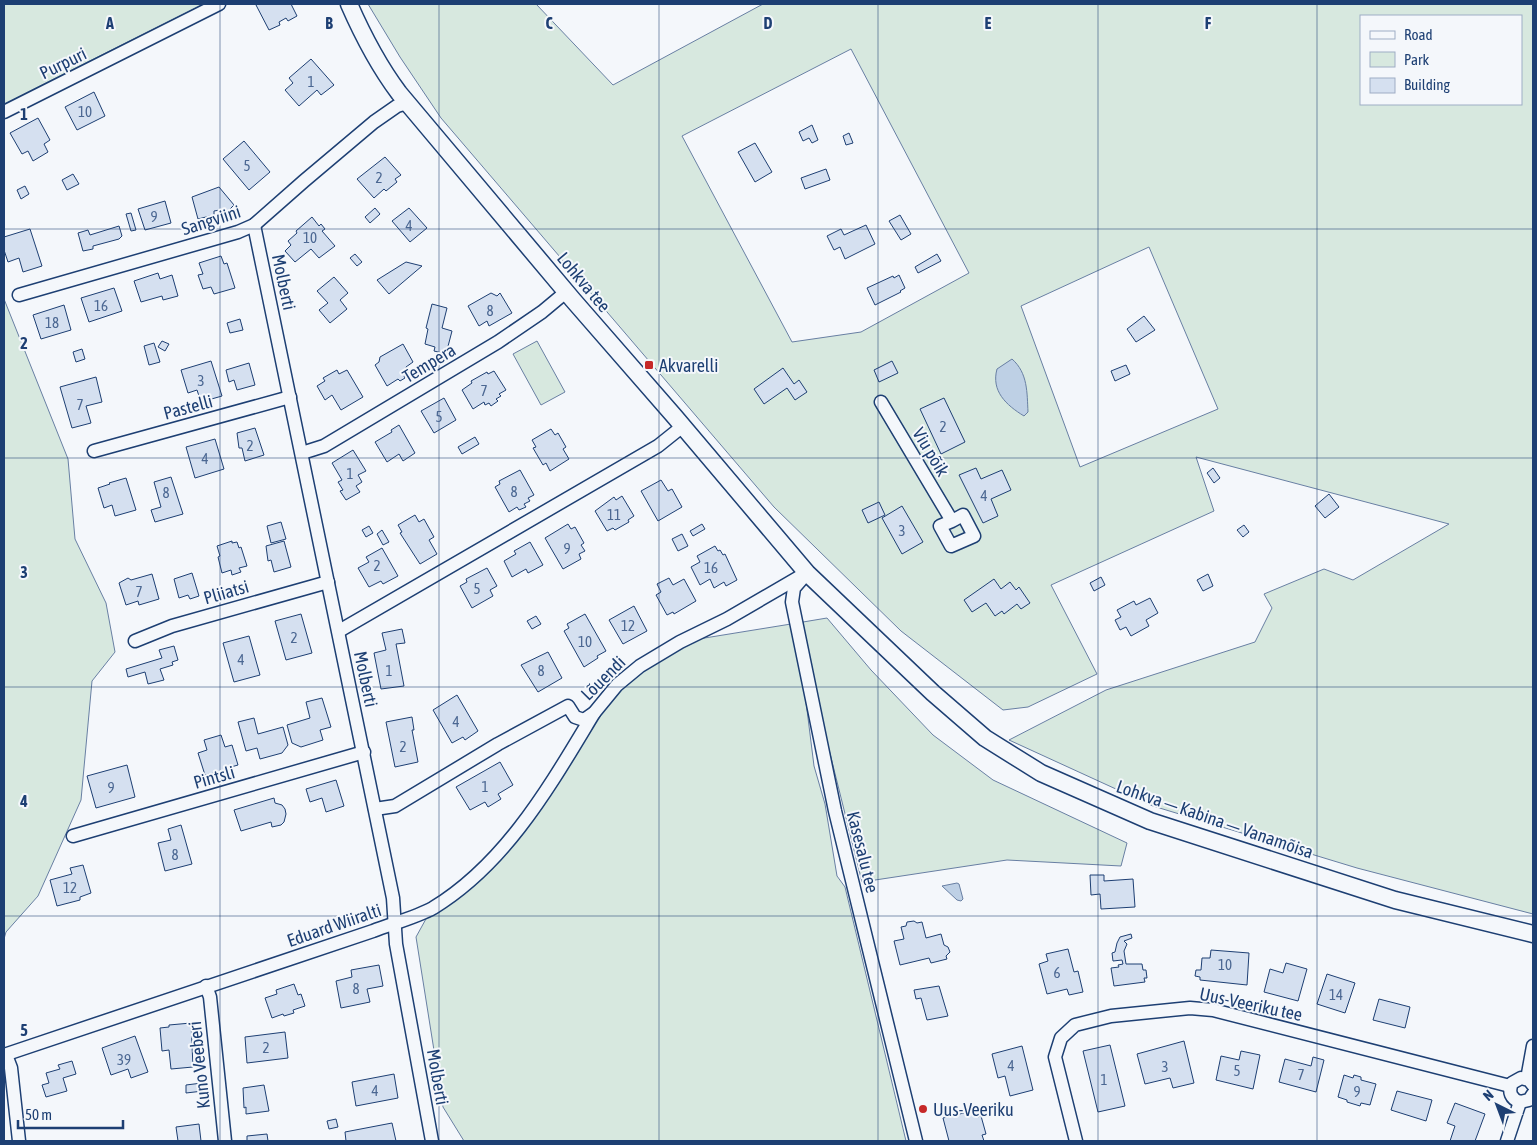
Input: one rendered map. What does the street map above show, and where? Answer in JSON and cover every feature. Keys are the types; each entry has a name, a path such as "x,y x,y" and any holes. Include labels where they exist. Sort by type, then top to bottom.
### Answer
{"street":[{"name":"Purpuri","path":"4,112 219,4"},
{"name":"Lohkva tee","path":"349,4 367,44 383,71 407,103 807,573"},
{"name":"Sangviini","path":"19,295 238,232 254,225 304,180 374,122 397,106 407,103"},
{"name":"Molberti","path":"254,225 394,898 396,944 432,1141"},
{"name":"Tempera","path":"302,453 324,446 498,342 542,312 566,292"},
{"name":"Pastelli","path":"94,451 290,396"},
{"name":"Viu põik","path":"881,402 952,521"},
{"path":"339,631 658,446 683,426"},
{"name":"Lõuendi","path":"375,809 395,806 498,744 568,706 575,717 584,720 594,713 616,685 640,666 680,642 727,619 807,573"},
{"name":"Lohkva — Kabina — Vanamõisa","path":"807,573 956,714 1000,748 1041,773 1150,821 1201,838 1395,900 1533,934"},
{"name":"Kasesalu tee","path":"807,573 794,588 792,602 835,811 916,1141"},
{"name":"Pliiatsi","path":"135,641 172,626 328,582"},
{"name":"Eduard Wiiralti","path":"5,1055 395,923 432,908 461,888 495,857 549,788 594,713"},
{"name":"Pintsli","path":"73,836 364,752"},
{"name":"Kuno Veeberi","path":"206,986 210,996 225,1141"},
{"name":"Uus-Veeriku tee","path":"1076,1141 1055,1057 1061,1038 1076,1025 1111,1016 1190,1008 1213,1010 1510,1086"},
{"path":"1533,1046 1530,1082 1517,1079 1510,1086 1512,1097 1520,1102 1529,1100 1533,1094"},
{"path":"5,1055 11,1068 19,1141"},
{"path":"1507,1141 1520,1102"}],"green space":[{"path":"4,4 203,4 4,104"},
{"path":"368,4 536,4 613,85 763,4 1533,4 1533,914 1357,868 1153,806 1009,740 1106,690 1255,642 1272,608 1264,594 1324,569 1353,580 1449,524 1196,457 1214,511 1051,585 1097,674 1028,707 1003,710 901,631 774,507 441,118 400,57","holes":["851,49 969,273 861,332 792,342 682,136","1149,247 1218,409 1080,467 1021,306"]},
{"path":"4,299 68,459 75,539 106,603 115,652 92,681 81,800 38,896 6,932 4,939"},
{"path":"537,341 565,392 541,405 513,354"},
{"path":"827,618 871,670 933,735 993,780 1127,843 1121,866 1007,860 862,882 804,649 803,622"},
{"path":"791,624 802,670 814,766 825,804 837,876 845,887 906,1141 464,1141 443,1107 416,937 432,908 495,857 617,685 680,642"}],"water":[{"path":"1012,359 1021,371 1026,384 1028,412 1024,416 1001,397 996,384 997,369"},
{"path":"959,884 963,899 961,901 957,900 942,886"}],"building":[{"path":"291,4 297,16 288,21 286,18 279,22 280,25 269,30 256,5"},
{"path":"311,59 334,85 321,95 317,90 299,106 285,90 293,83 289,78"},
{"path":"94,92 105,116 77,130 65,107"},
{"path":"38,118 50,140 44,144 48,152 33,161 28,151 22,154 10,133"},
{"path":"812,125 818,140 812,143 809,138 803,141 799,132"},
{"path":"849,133 853,143 846,145 843,136"},
{"path":"244,141 270,172 249,190 223,159"},
{"path":"755,143 772,172 755,182 738,152"},
{"path":"385,157 401,175 395,179 397,182 386,191 384,189 374,198 357,179"},
{"path":"826,169 830,180 805,189 801,178"},
{"path":"73,174 79,184 67,190 62,180"},
{"path":"25,186 29,194 21,199 17,190"},
{"path":"219,187 234,205 225,214 220,210 214,211 214,215 198,219 192,197"},
{"path":"165,201 171,223 145,230 138,209"},
{"path":"375,208 380,214 370,223 365,217"},
{"path":"409,208 427,228 410,242 392,221"},
{"path":"131,213 136,230 131,231 126,214"},
{"path":"900,215 911,234 901,240 889,221"},
{"path":"312,217 319,226 321,224 325,229 322,231 335,246 319,258 311,249 295,262 285,251 291,245 288,241"},
{"path":"866,225 875,244 845,259 840,247 834,250 827,236 841,229 844,235"},
{"path":"119,226 122,236 119,239 93,246 93,249 83,251 78,233 88,230 90,235"},
{"path":"30,229 42,266 23,272 19,258 8,262 4,250 4,237"},
{"path":"355,254 362,262 357,266 350,258"},
{"path":"937,254 941,261 918,273 915,267"},
{"path":"221,256 224,264 227,263 235,288 214,294 211,287 203,289 198,275 203,274 199,263"},
{"path":"406,262 422,266 389,294 377,280"},
{"path":"158,273 160,279 172,275 178,296 163,300 162,296 141,302 134,281"},
{"path":"899,275 905,288 901,292 875,305 867,288"},
{"path":"334,277 348,293 340,300 347,309 330,323 319,310 328,303 317,291"},
{"path":"114,288 122,311 89,322 81,298"},
{"path":"491,293 497,296 500,293 512,313 489,326 487,321 479,326 468,306"},
{"path":"432,304 447,308 442,328 452,331 446,354 434,351 435,347 425,344 428,329 426,328"},
{"path":"64,305 71,330 41,339 33,315"},
{"path":"1144,316 1155,330 1136,342 1127,329"},
{"path":"240,319 243,330 230,333 227,323"},
{"path":"162,341 169,344 165,351 158,347"},
{"path":"154,343 160,362 149,365 144,346"},
{"path":"403,344 413,362 406,367 409,373 400,381 398,379 387,386 375,365 379,362 380,357"},
{"path":"82,349 85,359 76,362 73,352"},
{"path":"211,361 222,396 201,402 197,390 188,393 181,370"},
{"path":"892,361 898,373 879,382 874,370"},
{"path":"249,363 255,385 237,390 234,380 229,382 226,370"},
{"path":"1126,365 1130,374 1115,381 1111,371"},
{"path":"783,368 794,384 799,380 807,392 795,400 787,388 764,404 754,389"},
{"path":"337,370 339,374 347,370 363,397 341,410 332,395 325,400 317,386 325,381 323,378"},
{"path":"494,371 506,390 499,394 501,396 496,399 498,401 491,406 489,403 485,405 484,402 473,409 462,390 472,383 471,381 487,372 488,374"},
{"path":"96,377 102,402 86,406 91,423 72,428 60,387"},
{"path":"444,398 456,420 434,433 421,411"},
{"path":"944,398 965,442 941,454 920,409"},
{"path":"399,425 415,453 403,461 399,454 387,462 375,442 392,432 391,430"},
{"path":"255,428 264,455 245,461 242,448 239,448 237,433"},
{"path":"551,429 555,435 558,433 566,447 563,449 569,459 550,471 546,463 543,465 533,448 536,447 532,440"},
{"path":"475,437 479,444 462,454 458,447"},
{"path":"215,439 224,469 195,478 186,447"},
{"path":"353,450 366,471 358,475 362,482 356,486 360,492 346,500 340,491 343,490 338,482 342,480 332,463"},
{"path":"976,468 981,479 1002,470 1011,490 991,499 998,516 983,523 959,475"},
{"path":"1213,468 1220,478 1214,483 1207,473"},
{"path":"520,470 534,495 528,498 530,501 524,504 526,507 519,510 517,507 509,512 495,487 500,484 499,481"},
{"path":"171,477 183,514 155,522 151,510 161,507 154,482"},
{"path":"126,478 136,510 115,516 112,505 104,508 98,488"},
{"path":"661,480 668,491 672,489 682,507 658,521 641,491"},
{"path":"1329,494 1339,507 1325,518 1315,506"},
{"path":"622,496 634,516 628,520 629,522 615,530 613,528 607,531 595,511 614,497 616,500"},
{"path":"879,502 885,515 868,523 862,510"},
{"path":"902,506 923,542 902,554 882,518"},
{"path":"415,515 419,522 424,519 434,537 429,540 437,554 420,564 400,533 402,532 398,525"},
{"path":"281,522 286,539 271,543 267,526"},
{"path":"568,524 571,529 575,527 584,543 581,545 585,551 579,554 581,559 563,569 545,538"},
{"path":"702,524 705,529 693,536 690,531"},
{"path":"1244,525 1249,532 1243,537 1237,530"},
{"path":"369,526 373,533 366,537 362,530"},
{"path":"382,530 389,542 383,545 377,534"},
{"path":"682,534 688,546 678,551 672,539"},
{"path":"232,541 232,543 237,542 239,548 241,547 247,566 239,568 241,572 232,575 231,570 222,573 217,546"},
{"path":"284,541 291,567 274,572 271,560 268,561 266,546"},
{"path":"530,542 543,565 528,573 526,569 512,577 504,561 516,554 514,551"},
{"path":"715,546 723,555 725,554 737,580 726,586 724,582 714,588 710,579 700,585 691,567 700,562 697,556"},
{"path":"382,548 398,576 383,584 381,581 369,587 358,568 369,562 366,557"},
{"path":"487,568 497,586 490,590 493,596 472,608 460,586 467,582 466,579"},
{"path":"192,573 199,596 190,599 188,595 179,598 174,579"},
{"path":"152,574 159,599 139,605 138,601 126,605 119,583 128,578 131,580"},
{"path":"1208,574 1213,586 1203,591 1197,580"},
{"path":"1101,577 1105,585 1094,591 1090,583"},
{"path":"669,578 673,585 684,579 696,601 674,614 673,612 667,615 656,595 661,592 657,584"},
{"path":"994,579 1001,589 1010,582 1016,590 1019,587 1030,603 1021,609 1017,604 1004,614 1002,611 995,616 986,603 972,612 964,600"},
{"path":"1150,598 1158,613 1146,620 1149,626 1131,636 1126,627 1120,630 1115,620 1121,617 1117,610 1134,601 1136,605"},
{"path":"634,606 647,631 623,644 609,620"},
{"path":"301,614 312,653 286,660 275,621"},
{"path":"585,614 606,651 584,667 564,631 569,628 567,624"},
{"path":"536,616 541,624 532,629 527,621"},
{"path":"402,629 405,643 396,644 404,686 381,689 374,653 386,650 382,633"},
{"path":"249,636 260,675 234,682 223,643"},
{"path":"174,646 178,660 172,662 173,665 160,669 164,680 148,684 145,672 128,677 126,669 162,658 159,650"},
{"path":"548,652 562,678 538,692 521,665"},
{"path":"457,695 478,731 465,740 463,737 452,743 433,710"},
{"path":"322,698 331,727 320,730 323,740 301,747 292,743 287,725 310,718 306,702"},
{"path":"412,717 414,730 412,730 418,762 395,767 386,722"},
{"path":"254,718 258,734 283,727 288,745 282,753 260,759 257,748 246,751 238,722"},
{"path":"221,735 225,747 232,745 238,765 231,767 233,775 216,780 214,773 205,775 198,753 207,750 204,740"},
{"path":"500,762 513,785 498,794 501,799 488,807 485,802 470,810 456,787"},
{"path":"127,765 135,797 96,808 87,776"},
{"path":"336,780 344,806 326,812 322,798 310,802 306,789"},
{"path":"274,798 275,803 282,805 285,809 284,822 281,825 272,827 271,822 241,831 234,810"},
{"path":"181,825 192,864 165,871 158,843 171,840 168,829"},
{"path":"83,865 91,893 80,897 80,900 57,906 50,880 72,874 70,868"},
{"path":"1090,875 1104,875 1104,881 1133,879 1135,907 1101,909 1100,894 1091,895"},
{"path":"914,921 917,923 922,922 926,938 941,934 944,945 948,947 950,952 946,956 947,959 931,963 929,958 900,965 894,941 904,939 901,927 906,926 907,922"},
{"path":"1131,934 1132,938 1124,941 1127,944 1124,951 1126,964 1142,964 1143,970 1146,970 1147,978 1144,978 1145,982 1114,986 1111,968 1119,967 1118,965 1123,964 1122,960 1113,961 1112,953 1115,952 1120,937"},
{"path":"1068,949 1074,972 1078,971 1083,992 1069,995 1067,989 1047,994 1039,964 1048,961 1046,954"},
{"path":"1211,950 1249,953 1247,985 1200,980 1200,977 1195,976 1196,970 1201,970 1202,958 1210,958"},
{"path":"1286,963 1307,969 1298,1001 1264,992 1270,969 1283,973"},
{"path":"379,965 383,986 367,989 370,1002 341,1008 336,981 352,977 351,970"},
{"path":"1327,974 1355,983 1345,1013 1317,1004"},
{"path":"294,984 298,995 301,994 305,1006 293,1010 294,1013 272,1018 265,998 277,994 276,990"},
{"path":"939,986 948,1016 927,1020 921,998 916,999 914,990"},
{"path":"1379,999 1410,1007 1405,1028 1373,1020"},
{"path":"191,1023 193,1067 171,1069 169,1050 162,1051 160,1028 169,1027 169,1025"},
{"path":"285,1032 288,1058 247,1063 245,1037"},
{"path":"135,1036 148,1072 131,1078 128,1069 111,1075 102,1048"},
{"path":"1184,1041 1194,1083 1173,1088 1170,1078 1145,1084 1137,1054"},
{"path":"1110,1045 1125,1106 1098,1112 1083,1051"},
{"path":"1022,1046 1033,1090 1010,1096 1005,1076 998,1078 992,1054"},
{"path":"1241,1051 1260,1055 1253,1089 1216,1080 1221,1056 1239,1060"},
{"path":"1313,1057 1324,1060 1316,1092 1279,1082 1285,1059 1311,1066"},
{"path":"72,1061 76,1074 63,1078 67,1091 46,1097 42,1085 49,1083 46,1073 60,1069 58,1065"},
{"path":"394,1074 398,1098 356,1106 352,1082"},
{"path":"1344,1075 1353,1078 1354,1075 1361,1077 1361,1080 1376,1084 1370,1105 1361,1103 1360,1106 1338,1097"},
{"path":"202,1083 203,1091 186,1093 186,1085"},
{"path":"264,1085 269,1111 246,1114 243,1088"},
{"path":"1397,1091 1432,1100 1426,1121 1391,1110"},
{"path":"1455,1103 1485,1114 1475,1141 1450,1141 1455,1126 1447,1123"},
{"path":"976,1110 978,1117 981,1116 986,1134 982,1135 984,1141 949,1141 943,1118"},
{"path":"336,1119 338,1127 329,1129 327,1121"},
{"path":"392,1123 396,1141 346,1141 345,1132"},
{"path":"199,1124 201,1141 178,1141 176,1127"},
{"path":"267,1134 268,1141 247,1141 247,1136"}],"place":[{"name":"Akvarelli","path":"649,365"},
{"name":"Uus-Veeriku","path":"923,1109"}]}
